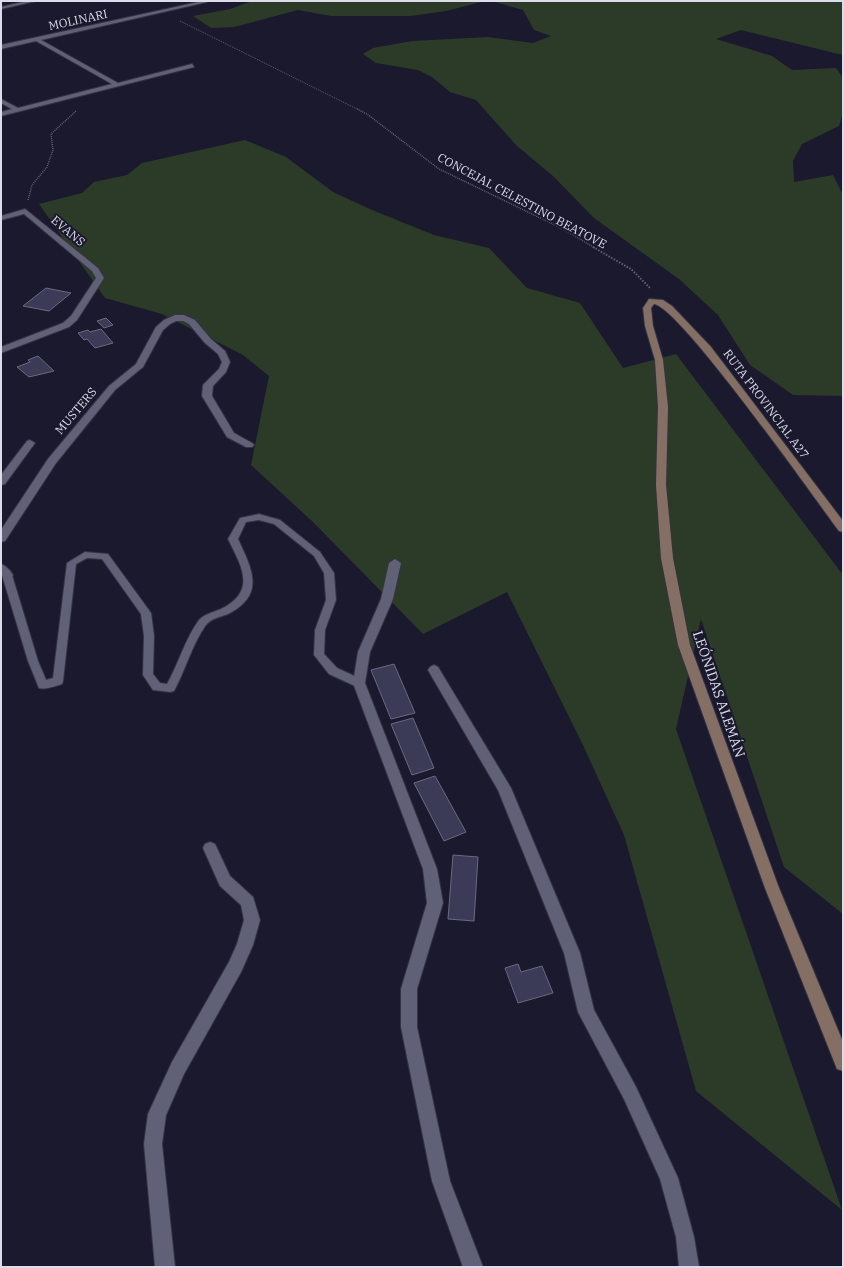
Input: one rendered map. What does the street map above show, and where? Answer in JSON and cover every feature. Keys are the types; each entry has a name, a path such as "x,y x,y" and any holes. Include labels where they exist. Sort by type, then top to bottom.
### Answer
{"street":[{"path":"1,8 34,1"},
{"name":"MOLINARI","path":"1,47 205,2"},
{"path":"36,39 118,85"},
{"path":"1,114 192,66"},
{"path":"1,101 18,110"},
{"path":"1,218 26,211"},
{"name":"EVANS","path":"1,350 66,325 74,318 100,278 95,270 26,211"},
{"name":"LEÓNIDAS ALEMÁN","path":"660,302 652,302 647,308 649,326 659,360 663,407 661,485 667,558 684,645 772,888 843,1063"},
{"name":"RUTA PROVINCIAL A27","path":"660,302 669,308 708,349 843,529"},
{"name":"MUSTERS","path":"1,538 52,461 94,408 112,388 140,365 159,330 167,322 175,318 184,318 192,322 208,341 222,353 226,362 222,370 208,385 208,396 230,435 249,445"},
{"path":"1,482 30,443"},
{"path":"395,563 387,599 364,652 359,683 430,869 435,903 409,989 408,1027 441,1181 473,1267"},
{"path":"434,670 504,788 572,953 586,1012 630,1094 669,1178 685,1237 689,1267"},
{"path":"165,1267 153,1144 157,1114 178,1068 235,967 245,945 252,920 248,902 225,881 210,848"}],"lane":[{"path":"4,572 33,661 43,685 58,681 72,563 85,554 105,556 146,613 149,636 148,675 157,687 170,688 177,677 192,641 204,620 233,607 248,592 249,574 233,539 243,520 259,517 277,522 317,554 329,573 331,600 320,630 319,655 333,671 359,683"}],"path":[{"name":"CONCEJAL CELESTINO BEATOVE","path":"157,12 181,21 367,114 439,169 563,229 631,269 647,284 660,302"},
{"path":"26,211 32,185 47,166 54,150 51,134 77,109 64,99"}],"green space":[{"path":"252,1 485,1 446,11 411,16 331,16 298,10 234,27 211,28 193,16 230,9"},
{"path":"492,1 843,1 843,55 741,30 716,39 772,56 792,70 836,68 843,78 843,112 839,126 802,144 793,161 794,182 833,175 843,195 843,396 793,395 750,365 718,315 679,279 594,218 553,176 517,146 476,100 450,92 432,77 418,70 376,63 363,54 373,48 412,41 488,37 533,43 551,36 534,30 523,10"},
{"path":"245,140 286,157 333,192 372,210 434,235 489,248 527,288 580,303 623,368 676,354 843,575 843,914 784,867 701,619 676,729 842,1210 696,1091 624,835 582,743 507,592 423,634 313,522 251,465 269,376 243,355 162,314 105,298 39,204 82,193 94,182 127,175 142,163"}],"building":[{"path":"46,288 71,293 49,311 23,306"},
{"path":"106,318 113,325 104,328 97,321"},
{"path":"101,329 113,343 95,348 87,339 84,340 78,333 88,330 90,332"},
{"path":"38,356 54,371 29,377 17,367 30,362 28,360"},
{"path":"394,664 415,713 391,719 371,670"},
{"path":"413,718 434,768 412,775 391,724"},
{"path":"435,776 466,832 444,841 414,783"},
{"path":"453,855 478,857 474,921 448,919"},
{"path":"518,964 521,972 542,966 553,993 518,1003 505,968"}]}
